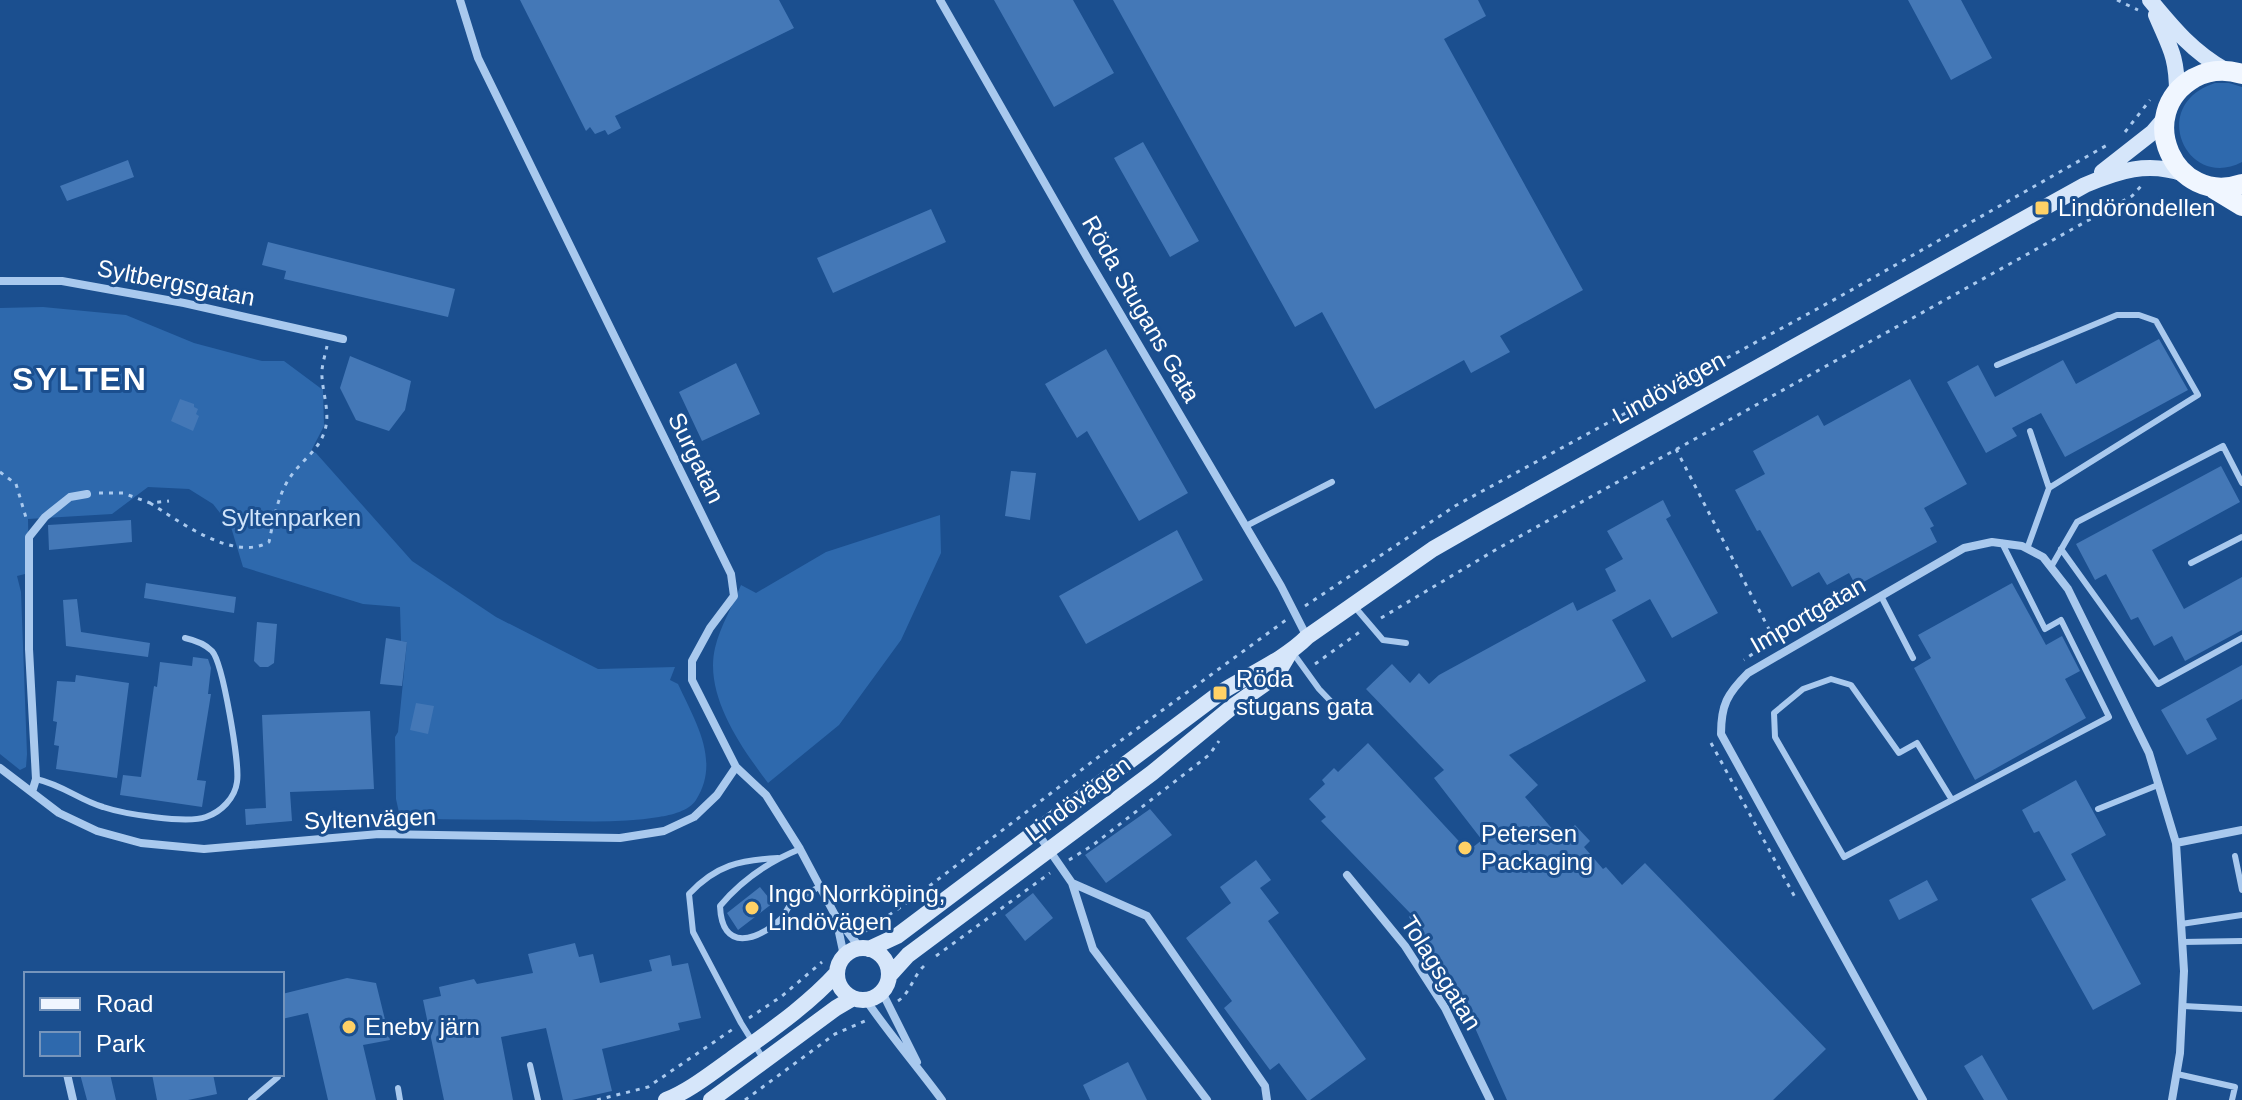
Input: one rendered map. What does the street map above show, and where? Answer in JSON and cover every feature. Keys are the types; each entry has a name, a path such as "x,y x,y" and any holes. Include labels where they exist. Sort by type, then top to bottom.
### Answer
{"main road":[{"path":"2150,0 2200,56 2233,72"},
{"path":"2150,0 2177,65 2177,93"},
{"path":"2233,72 2198,76 2177,93 2165,118 2164,139 2171,158 2184,174 2242,206"},
{"name":"Lindövägen","path":"889,976 908,955 1276,676 1291,653 1307,637 1433,549 2085,185 2134,148 2165,118"},
{"name":"Lindövägen","path":"2085,185 2141,167 2168,168 2184,174"},
{"path":"2211,187 2231,188 2242,184"},
{"name":"Lindövägen","path":"864,949 897,936 1220,693 1291,653"},
{"path":"666,1100 710,1074 808,1001 837,973 844,956 864,949 883,959 889,976 886,1000 860,999 836,1008 711,1100"},
{"path":"837,973 842,990 860,999"}],"street":[{"name":"Surgatan","path":"460,0 478,58 731,574 734,596 710,628 692,661 692,680 736,767 766,795 821,886 835,915 844,956"},
{"name":"Röda Stugans Gata","path":"940,0 1246,526 1307,637"},
{"name":"Syltbergsgatan","path":"0,281 62,281 184,303 343,339"},
{"path":"32,792 36,779 29,649 29,537 45,517 70,497 87,494"},
{"name":"Importgatan","path":"1923,1100 1721,734 1721,712 1731,690 1748,673 1964,548 1992,542 2027,549 2043,557 2068,589 2149,753 2176,843 2183,1006 2172,1100"},
{"name":"Syltenvägen","path":"0,768 59,813 97,831 141,843 204,849 379,834 620,838 664,831 694,817 717,795 736,767"},
{"path":"2176,843 2242,830"},
{"path":"1036,831 1072,883 1093,949 1207,1100"},
{"name":"Tolagsgatan","path":"1347,875 1405,946 1437,996 1490,1100"},
{"path":"1072,883 1147,916 1265,1086 1267,1100"},
{"name":"Surgatan","path":"835,915 864,949"},
{"path":"860,999 942,1100"},
{"path":"886,1000 920,1070"},
{"path":"67,1076 73,1100"}],"lane":[{"path":"1997,365 2117,315 2139,315 2156,321 2198,395 2049,488 2027,549"},
{"path":"2030,431 2049,488"},
{"path":"2051,567 2077,522 2223,446 2242,483"},
{"path":"1246,526 1332,482"},
{"path":"2191,563 2242,537"},
{"path":"1952,800 1917,743 1899,753 1851,685 1831,679 1803,689 1774,713 1775,737 1844,857 1952,800 2109,717 2061,620 2045,629 2002,543"},
{"path":"2061,549 2158,684 2242,638"},
{"path":"1881,596 1913,658"},
{"path":"1354,606 1383,640 1406,643"},
{"path":"36,779 57,784 103,807 176,820 204,818 224,808 237,783 227,693 214,652 195,640 185,638"},
{"path":"1291,653 1341,712"},
{"path":"2098,809 2158,785"},
{"path":"800,849 778,858 732,892 720,906 721,920 731,935 742,940 754,938 784,916 791,904 821,886"},
{"path":"2235,856 2242,890"},
{"path":"766,1061 753,1043 693,932 689,894 703,879 743,860 778,858"},
{"path":"2181,924 2242,915"},
{"path":"2182,942 2242,941"},
{"path":"2183,1006 2242,1009"},
{"path":"530,1065 538,1100"},
{"path":"2177,1074 2235,1087 2232,1100"},
{"path":"251,1100 278,1076"},
{"path":"398,1088 400,1100"}],"path":[{"path":"1305,672 1371,624 1497,549 2132,196 2142,185 2141,167"},
{"path":"87,494 123,493 150,503 222,544 253,547 269,542 287,482 312,454 325,430 322,376 329,336"},
{"path":"1676,449 1774,639 1749,654 1741,663"},
{"path":"0,472 16,484 26,514 29,537"},
{"path":"150,503 169,501"},
{"path":"886,1000 906,995 914,975 922,967 1093,845 1209,755 1225,733"},
{"path":"1710,735 1712,748 1801,908"},
{"path":"745,1100 835,1034 876,1015"},
{"path":"597,1100 634,1093 636,1100"}],"green space":[{"path":"2215,83 2242,87 2242,162 2222,168 2205,165 2191,156 2182,142 2179,125 2183,109 2194,94"},
{"name":"Syltenparken","path":"43,307 126,315 194,343 262,361 284,361 323,390 324,426 311,451 412,561 496,617 598,669 675,667 670,680 678,684 692,712 706,756 703,785 696,800 674,814 627,821 400,817 396,799 395,737 407,642 401,641 400,607 363,604 243,567 231,527 213,504 189,489 148,487 112,514 28,519 29,573 17,576 21,592 27,754 26,767 20,770 0,754 0,308"},
{"path":"940,515 941,553 901,640 839,725 768,783 736,737 715,684 715,648 741,585 756,593 826,552"}],"building":[{"path":"520,0 779,0 794,28 615,116 621,128 608,135 605,130 595,134 590,127 586,131"},
{"path":"994,0 1073,0 1114,73 1054,107"},
{"path":"1113,0 1478,0 1486,16 1444,39 1583,290 1500,336 1510,352 1471,373 1464,360 1375,409 1322,312 1295,327"},
{"path":"1908,0 1961,0 1992,58 1951,80"},
{"path":"1143,142 1199,241 1170,257 1114,158"},
{"path":"128,160 134,177 67,201 60,186"},
{"path":"931,209 946,242 833,293 817,258"},
{"path":"268,242 455,289 448,317 284,279 286,271 262,265"},
{"path":"2159,339 2188,390 2065,457 2041,413 2012,428 2017,436 1986,453 1947,382 1978,365 1995,397 2063,360 2076,384"},
{"path":"1106,349 1188,493 1139,521 1087,431 1077,438 1045,384"},
{"path":"350,356 411,381 405,410 389,431 356,420 340,388"},
{"path":"736,363 760,414 702,441 679,392"},
{"path":"1910,379 1967,484 1924,508 1934,526 1930,528 1937,542 1856,586 1849,573 1827,585 1819,572 1792,587 1735,490 1765,474 1753,451 1818,415 1824,426"},
{"path":"180,399 194,404 198,409 196,414 199,416 193,431 171,421"},
{"path":"2221,466 2240,502 2152,550 2184,609 2242,577 2242,630 2185,661 2172,636 2154,646 2138,617 2131,620 2106,574 2095,580 2076,544"},
{"path":"1011,471 1036,473 1030,520 1005,516"},
{"name":"Petersen Packaging","path":"1663,500 1671,516 1666,519 1718,613 1672,638 1650,599 1612,620 1646,681 1509,755 1538,785 1525,797 1560,838 1575,825 1590,841 1584,847 1622,885 1645,863 1826,1049 1773,1100 1507,1100 1452,976 1441,967 1409,917 1411,914 1321,821 1326,817 1309,799 1325,784 1322,780 1334,768 1338,772 1368,743 1468,851 1482,840 1434,778 1444,770 1366,689 1392,664 1410,683 1419,673 1429,684 1439,675 1573,602 1577,611 1616,591 1605,569 1623,559 1607,531"},
{"path":"131,520 132,542 49,550 48,525"},
{"path":"1177,530 1203,580 1086,644 1059,596"},
{"path":"146,583 236,597 234,613 144,598"},
{"path":"2012,583 2046,645 2062,636 2080,671 2065,679 2086,718 1975,780 1914,668 1931,658 1918,635"},
{"path":"77,599 81,632 150,643 148,657 66,646 63,600"},
{"path":"257,622 277,624 274,663 268,667 260,667 254,661"},
{"path":"386,638 407,642 402,686 380,684"},
{"path":"193,657 208,659 211,668 208,694 211,694 197,780 206,781 202,807 120,795 123,775 141,777 160,662 192,666"},
{"path":"2242,665 2242,699 2206,719 2217,739 2187,755 2161,710"},
{"path":"76,675 129,683 117,778 56,769 59,746 54,745 57,722 53,721 57,681 75,682"},
{"path":"416,703 434,706 428,734 410,730"},
{"path":"370,711 374,789 290,792 292,821 246,825 245,809 266,808 262,715"},
{"path":"2076,780 2106,835 2071,854 2141,984 2093,1010 2031,899 2066,880 2039,831 2034,833 2022,810"},
{"path":"1150,809 1172,835 1106,883 1085,855"},
{"path":"1256,860 1271,880 1260,888 1279,913 1268,921 1366,1059 1310,1100 1279,1063 1270,1070 1224,1008 1232,1001 1186,938 1231,903 1220,887"},
{"path":"1927,880 1938,900 1899,920 1889,900"},
{"path":"760,887 773,903 738,930 727,913"},
{"path":"1033,893 1053,918 1025,941 1005,915"},
{"path":"575,943 579,957 593,954 600,983 652,971 649,960 670,955 672,966 688,963 701,1018 678,1023 680,1030 602,1049 612,1091 572,1100 563,1100 546,1028 501,1037 513,1100 444,1100 423,1000 441,996 439,987 474,979 477,984 533,973 528,954"},
{"name":"Eneby järn","path":"347,978 376,983 390,1040 363,1045 376,1100 328,1100 308,1013 284,1019 284,994"},
{"path":"1982,1055 2008,1100 1984,1100 1964,1066"},
{"path":"1128,1062 1147,1100 1090,1100 1083,1085"},
{"path":"81,1076 110,1076 116,1100 87,1100"},
{"path":"152,1076 213,1076 217,1094 188,1100 157,1100"}],"place":[{"name":"Lindörondellen","path":"2042,208"},
{"name":"Röda stugans gata","path":"1220,693"},
{"name":"Petersen Packaging","path":"1465,848"},
{"name":"Ingo Norrköping, Lindövägen","path":"752,908"},
{"name":"Eneby järn","path":"349,1027"}],"district":[{"name":"SYLTEN","path":"80,379"}]}
